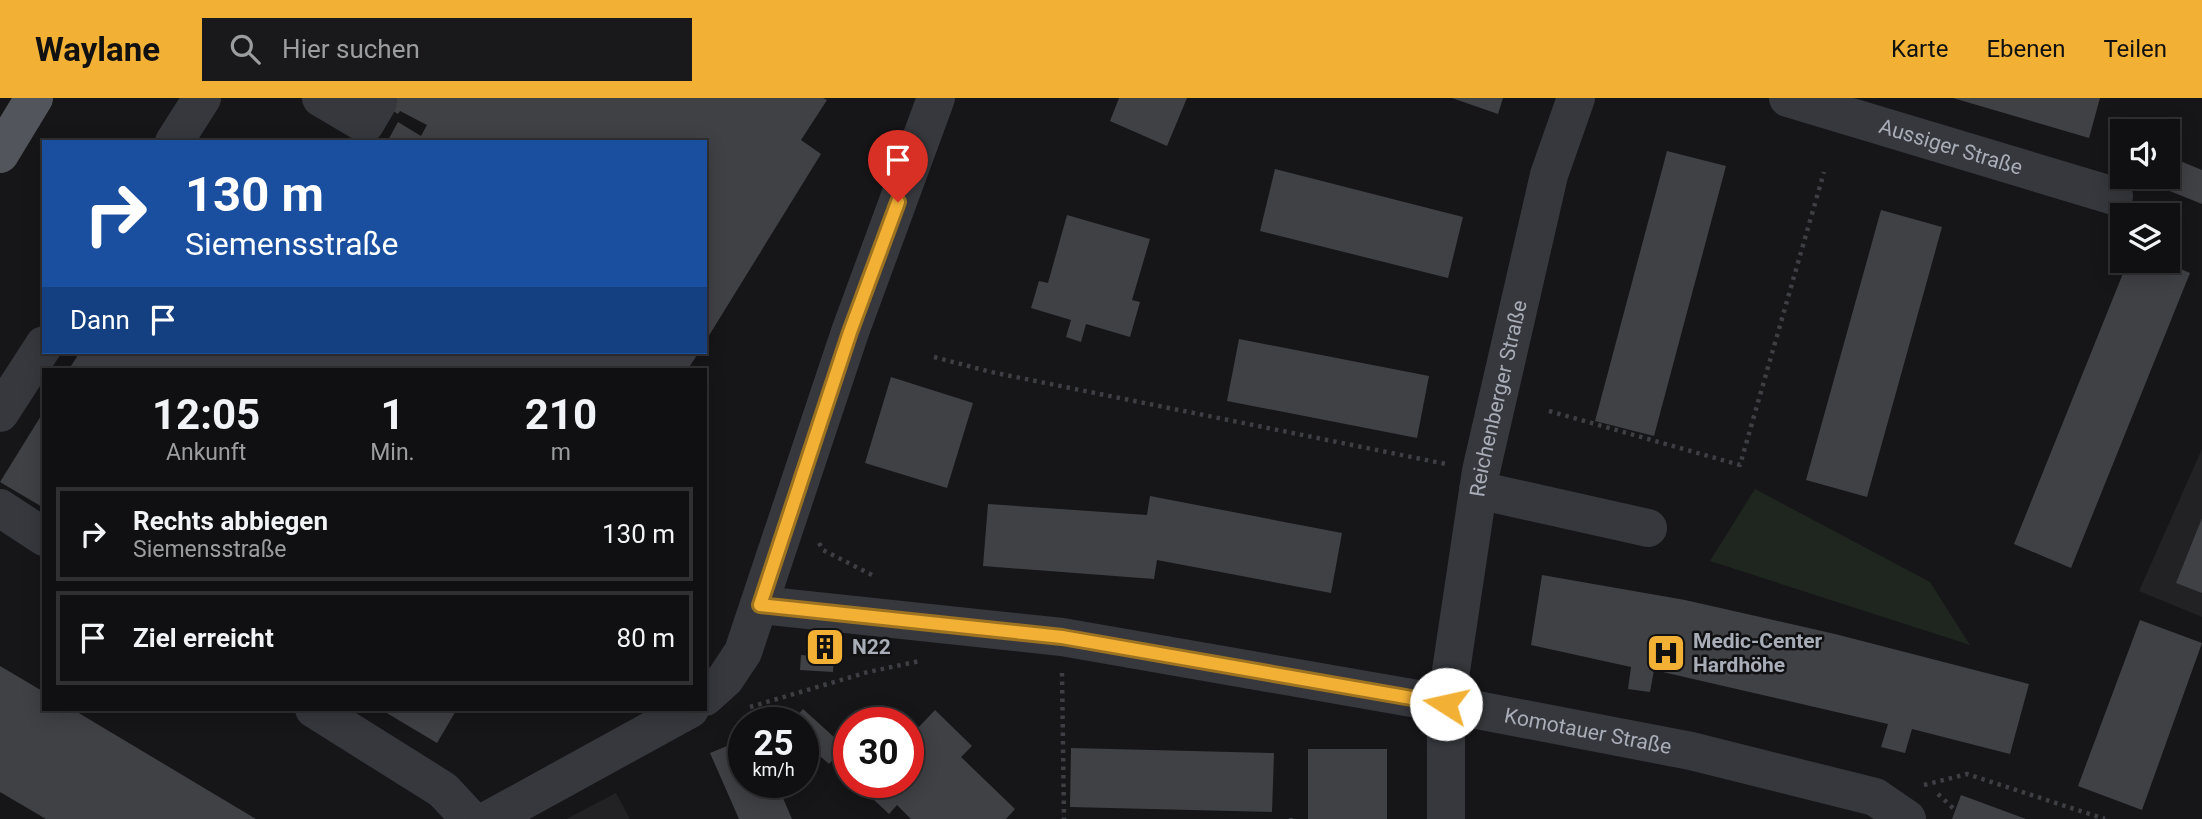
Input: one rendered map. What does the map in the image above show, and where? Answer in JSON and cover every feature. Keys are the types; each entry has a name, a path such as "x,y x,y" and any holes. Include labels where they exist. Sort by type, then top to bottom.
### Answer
{"main road":[{"path":"0,154 34,98"}],"street":[{"path":"175,140 202,98"},
{"path":"321,98 365,124 378,102"},
{"path":"707,695 725,679 743,652 850,332 936,98"},
{"name":"Reichenberger Straße","path":"1446,819 1446,704 1480,480 1549,175 1576,98"},
{"name":"Aussiger Straße","path":"1788,98 2114,196"},
{"path":"0,413 42,348"},
{"path":"1480,480 1648,528"},
{"path":"0,508 42,536"},
{"name":"Komotauer Straße","path":"760,605 1062,637 1446,704 1691,751 1875,797 1907,819"},
{"path":"317,711 443,790 470,819"},
{"path":"490,819 686,711"}],"path":[{"path":"1549,411 1740,465 1824,172"},
{"path":"934,357 990,372 1480,480"},
{"path":"794,502 823,550 886,582"},
{"path":"1062,637 1064,819"},
{"path":"749,707 768,704 868,672 931,659"},
{"path":"1875,797 1967,774 2105,819"},
{"path":"1926,784 1955,810"}],"shaded area":[{"path":"2202,449 2202,617 2139,591"},
{"path":"1755,489 1930,582 1970,645 1710,561"},
{"path":"616,793 630,819 566,819"}],"building":[{"path":"372,98 827,100 801,140 821,154 707,339 707,140 388,140 398,122 421,136 427,125 400,111 398,114"},
{"path":"1119,98 1187,98 1167,146 1110,121"},
{"path":"1452,98 1503,98 1498,114"},
{"path":"1953,98 2100,98 2089,138"},
{"path":"1667,151 1726,166 1654,436 1595,421"},
{"path":"2180,161 2202,170 2202,204 2165,189 2180,189"},
{"path":"1275,169 1463,217 1448,278 1260,231"},
{"path":"1881,210 1942,227 1867,497 1806,480"},
{"path":"1067,215 1150,239 1132,300 1140,302 1130,337 1086,324 1081,342 1066,337 1071,320 1031,308 1039,281 1048,283"},
{"path":"2180,269 2190,273 2071,568 2014,544 2123,273 2180,273"},
{"path":"1239,339 1429,376 1417,438 1227,401"},
{"path":"79,354 698,354 689,368 70,368"},
{"path":"891,377 973,403 947,488 865,463"},
{"path":"42,414 42,507 0,482"},
{"path":"1150,496 1342,533 1331,593 1157,560 1154,579 983,566 988,504 1147,515"},
{"path":"2202,518 2202,593 2176,583"},
{"path":"1542,575 1685,600 1835,634 2029,684 2010,754 1912,729 1905,753 1881,747 1888,724 1654,670 1650,692 1628,689 1631,667 1531,645"},
{"path":"2140,620 2202,643 2142,810 2078,786"},
{"name":"N22","path":"815,638 835,639 833,672 800,670 801,655 814,656"},
{"path":"0,666 42,691 42,711 75,711 256,819 46,819 0,792"},
{"path":"935,710 972,746 961,757 1015,809 1006,819 911,819 897,805 889,814 872,798 924,798 924,722"},
{"path":"383,711 456,711 437,743"},
{"path":"819,723 833,736 833,760 829,764 819,755"},
{"path":"728,746 728,794 710,753"},
{"path":"1071,748 1274,753 1272,812 1070,807"},
{"path":"1308,749 1387,749 1387,819 1308,819"},
{"path":"1961,795 2026,819 1952,819"},
{"path":"730,798 783,798 792,819 739,819"}],"place":[{"name":"N22","path":"825,647"},
{"name":"Medic-Center Hardhöhe","path":"1666,653"}],"route":[{"path":"898,202 850,332 760,605 1062,637 1446,704"}]}
